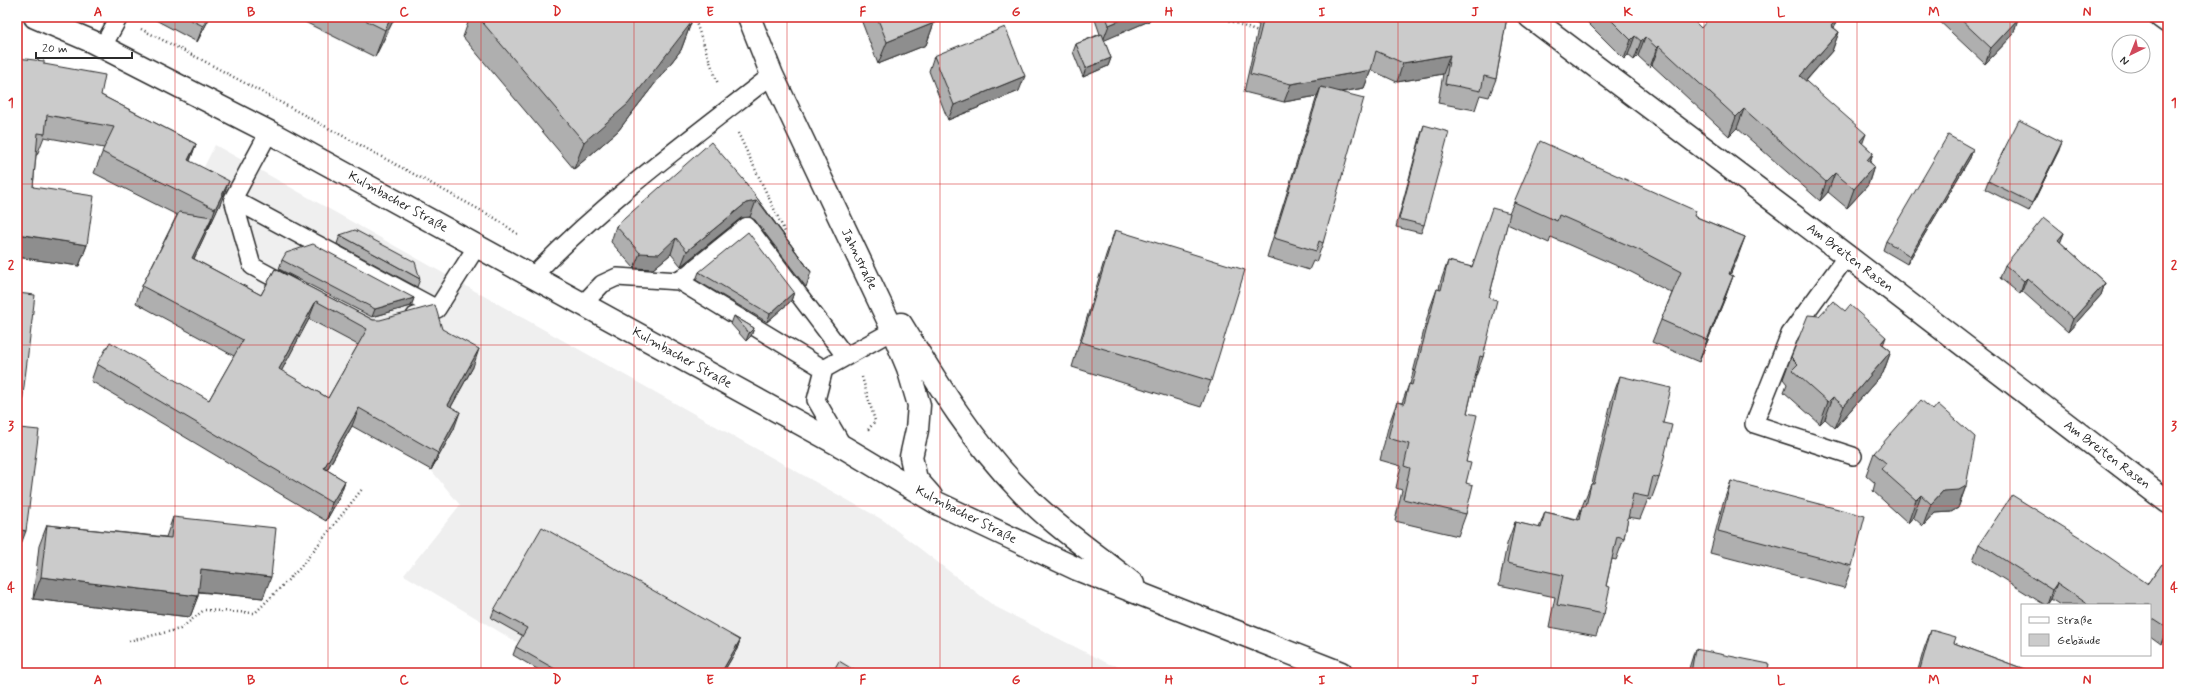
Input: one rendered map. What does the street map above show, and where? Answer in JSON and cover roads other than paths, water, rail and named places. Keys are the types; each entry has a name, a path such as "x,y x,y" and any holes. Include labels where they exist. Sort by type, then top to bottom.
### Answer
{"main road":[{"name":"Kulmbacher Straße","path":"35,17 103,46 269,132 845,448 937,503 1076,569 1341,673"},
{"name":"Jahnstraße","path":"749,17 772,75 908,368 919,405 917,430 911,457 916,479 937,503"},
{"name":"Am Breiten Rasen","path":"1530,17 1847,256 2168,502"},
{"path":"2161,17 2168,22"},
{"path":"835,210 886,300 977,440 1002,471 1036,506 1150,598"}],"lane":[{"path":"103,46 119,17"},
{"path":"533,276 588,223 621,194 772,75"},
{"path":"269,132 233,199 252,266 308,296"},
{"path":"233,199 437,309"},
{"path":"678,281 747,226 846,357"},
{"path":"400,320 437,309 477,246"},
{"path":"1847,256 1790,334 1754,424 1853,456"},
{"path":"583,304 602,284 617,277 678,281 824,369"},
{"path":"845,448 816,400 824,369 892,331"}]}
